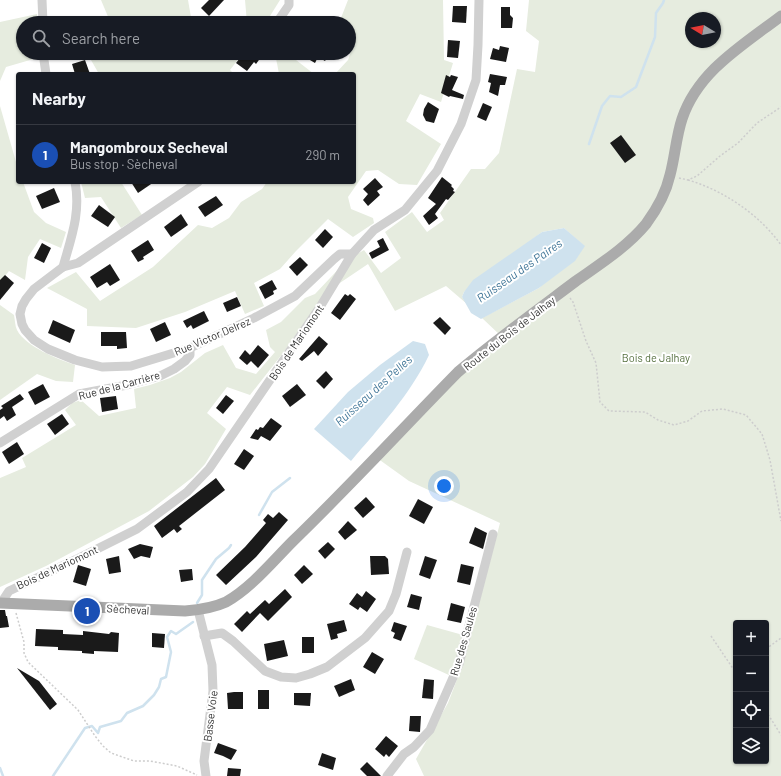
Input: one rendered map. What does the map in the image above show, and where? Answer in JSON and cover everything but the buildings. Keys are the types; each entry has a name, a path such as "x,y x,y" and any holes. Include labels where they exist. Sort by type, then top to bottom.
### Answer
{"main road":[{"name":"Route du Bois de Jalhay","path":"185,611 198,610 225,602 252,581 363,471 458,372 485,349 636,235 656,210 666,190 682,119 697,88 717,65 781,16"},
{"name":"Sècheval","path":"1,603 13,602 185,611"}],"street":[{"path":"42,0 43,16"},
{"path":"281,16 289,5 289,0"},
{"name":"Bois de Mariomont","path":"1,603 9,591 137,529 187,492 209,469 320,308 352,254 374,230 405,210 437,170 461,124 476,80 479,0"},
{"path":"44,60 46,72"},
{"path":"63,267 76,220 78,202 75,184"},
{"name":"Rue Victor Delrez","path":"195,184 78,263 63,267 34,289 22,306 20,314 25,330 34,340 48,349 75,360 102,367 131,366 190,348 254,318 295,296 340,254 352,254"},
{"name":"Rue de la Carrière","path":"0,443 79,394 143,381 160,376 174,369 185,361 190,355 190,348"},
{"name":"Rue des Saules","path":"387,776 404,754 414,747 430,730 459,664 493,534"},
{"path":"204,636 222,633 233,641 265,671 281,677 296,678 327,667 365,638 389,611 396,594 407,552"},
{"name":"Basse Voie","path":"198,610 212,665 214,691 204,761 206,776"}],"path":[{"path":"688,180 697,176 738,143 757,123 781,107"},
{"path":"670,175 696,182 726,197 751,213 774,235 781,245"},
{"path":"562,291 573,302 586,341 596,363 600,402 609,411 645,412 658,420 674,425 688,421 702,411 723,409 746,415 762,434 770,460 781,522"},
{"path":"13,602 24,642 24,653 28,662 78,710 103,746 111,753 134,761 157,762 177,766 198,776"},
{"path":"711,636 733,667"},
{"path":"769,647 781,638"},
{"path":"769,716 781,735"}],"green space":[{"path":"101,0 188,0 191,16 108,16"},
{"path":"245,0 280,0 270,16 246,16"},
{"path":"348,0 443,0 444,60 453,63 441,102 420,94 406,121 441,144 417,185 399,184 378,170 366,171 348,197 351,209 373,218 374,223 353,237 328,219 280,269 254,283 264,306 245,314 235,291 185,312 136,328 87,326 87,309 47,288 76,272 100,301 153,267 198,225 212,228 229,218 241,202 262,189 266,184 356,184 356,72 337,72 348,60 356,60 356,16 342,16"},
{"name":"Bois de Jalhay","path":"529,0 781,0 781,776 424,776 416,759 448,703 463,664 500,523 409,481 377,458 501,336 482,318 539,288 584,246 564,228 542,232 464,292 462,297 467,304 446,286 395,311 368,264 325,293 283,353 250,395 227,387 207,413 226,429 205,464 193,477 149,511 46,566 0,587 0,478 26,467 22,458 76,425 65,410 72,403 81,400 99,416 136,408 134,389 170,378 181,372 205,353 223,345 236,368 256,374 275,352 270,347 266,330 281,322 305,298 315,294 347,260 364,250 381,273 401,258 385,232 412,212 427,232 444,220 440,213 471,169 485,169 499,153 517,69 535,72 539,41 526,31"},
{"path":"16,19 16,60 30,60 6,67 0,81 0,22"},
{"path":"91,60 238,60 230,70 232,72 98,72"},
{"path":"276,60 296,60 311,72 279,72"},
{"path":"0,106 16,162 16,184 24,184 34,212 46,223 66,232 61,248 40,239 28,257 25,280 9,271 0,282"},
{"path":"82,184 122,184 142,215 121,228 101,197 85,198"},
{"path":"0,305 14,315 17,330 27,342 43,352 75,365 73,382 56,381 37,374 0,400"},
{"path":"427,625 463,635 451,676 414,659"}],"water":[{"name":"Ruisseau des Paires","path":"564,228 585,246 575,261 539,288 481,319 471,313 462,297 473,280 542,232"},
{"path":"413,341 425,344 429,355 413,384 383,424 351,461 314,429 348,392 380,365"}],"waterway":[{"name":"Ruisseau des Pelles","path":"589,144 602,106 610,96 621,97 636,87 655,37 656,13 664,0"},
{"name":"Ruisseau des Pelles","path":"259,515 272,492 290,478"},
{"name":"Ruisseau des Pelles","path":"197,603 202,595 202,580 216,559 231,545"},
{"name":"Ruisseau des Pelles","path":"53,776 85,728 92,726 98,733 100,727 121,721 127,713 143,706 154,695 159,687 161,679 166,677 171,652 167,637 171,631 176,634 193,622"},
{"path":"0,768 3,776"}],"place":[{"name":"Mangombroux Secheval","path":"87,611"}]}
